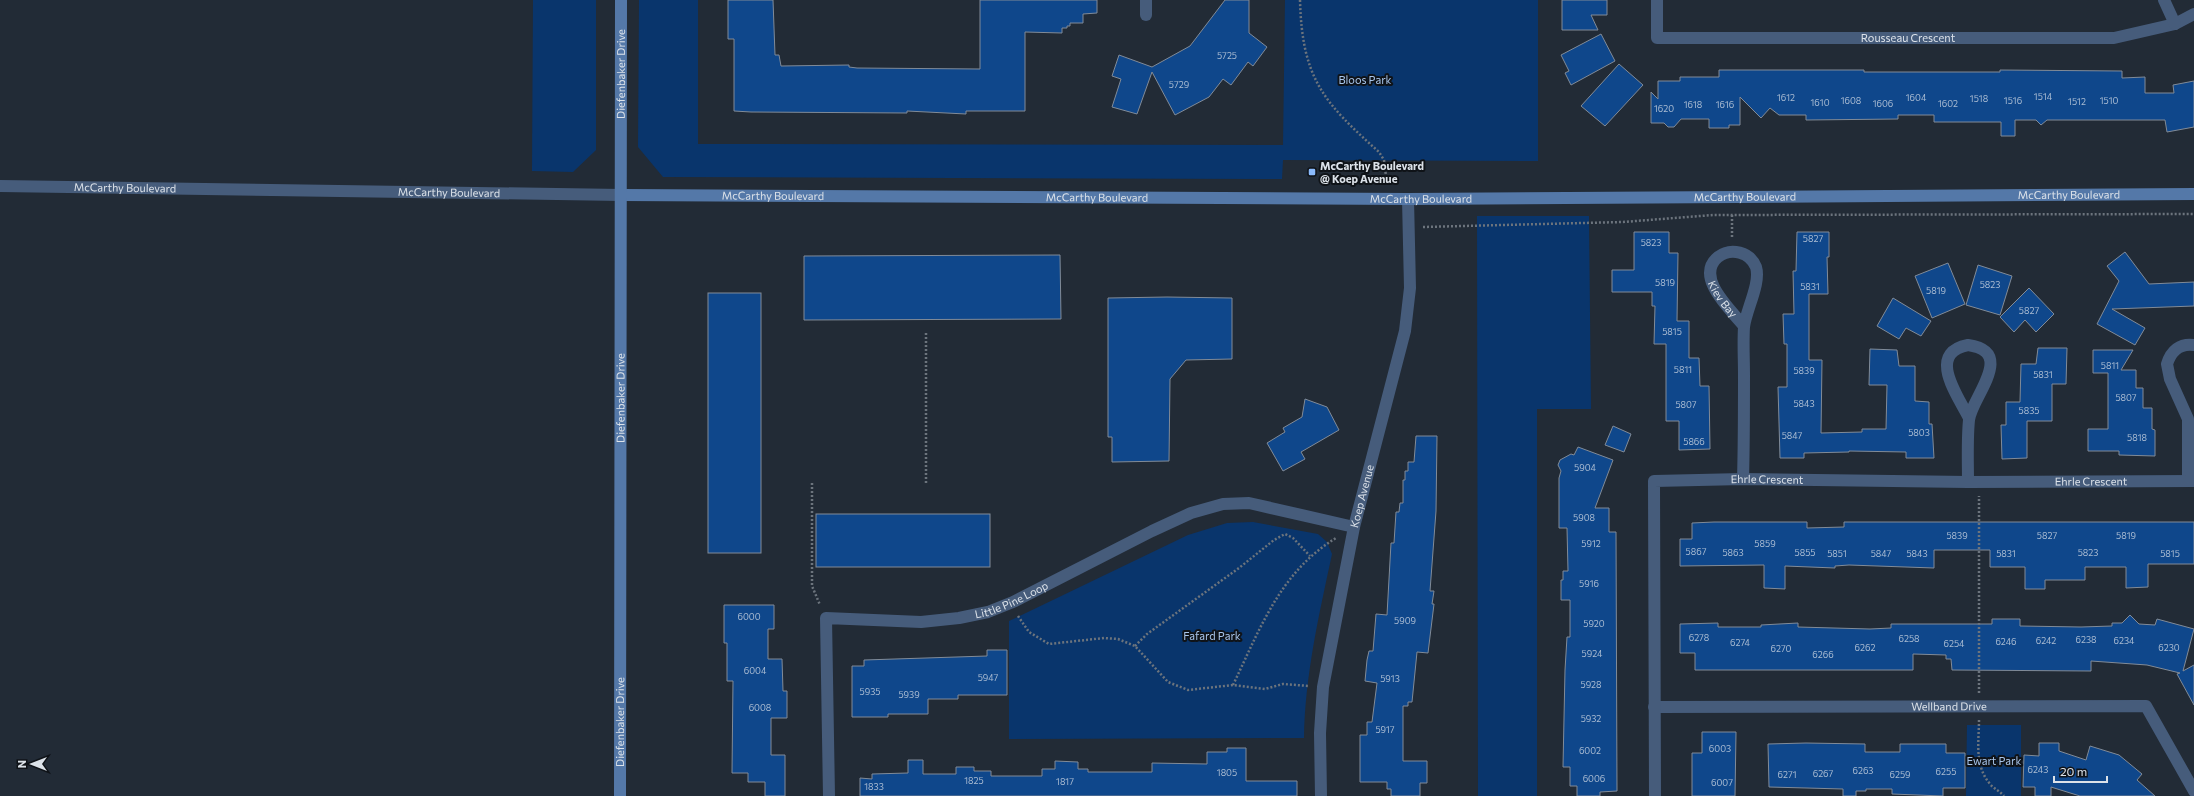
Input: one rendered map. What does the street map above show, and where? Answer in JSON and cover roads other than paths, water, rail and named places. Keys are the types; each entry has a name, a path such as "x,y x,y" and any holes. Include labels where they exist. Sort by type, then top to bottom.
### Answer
{"main road":[{"name":"Diefenbaker Drive","path":"620,796 622,195 621,0"},
{"name":"McCarthy Boulevard","path":"622,195 1408,199 2194,194"}],"street":[{"path":"1146,0 1146,15"},
{"name":"Rousseau Crescent","path":"1657,0 1656,38 2114,38 2175,24 2194,14"},
{"path":"2164,0 2175,24"},
{"name":"McCarthy Boulevard","path":"0,186 622,195"},
{"name":"Koep Avenue","path":"1321,796 1320,733 1323,686 1354,527 1405,331 1410,288 1408,199"},
{"name":"Kiev Bay","path":"1743,479 1744,326 1757,277 1756,269 1747,255 1731,252 1717,258 1711,269 1711,281 1714,289 1744,326"},
{"path":"1969,418 1988,378 1990,363 1988,356 1982,350 1968,345 1954,350 1949,356 1946,371 1969,418 1974,482"},
{"path":"2191,481 2188,419 2170,379 2167,364 2174,350 2181,346 2194,345"},
{"path":"2188,419 2194,408"},
{"name":"Ehrle Crescent","path":"1655,796 1654,481 1743,479 1974,482 2191,481"},
{"name":"Little Pine Loop","path":"829,796 826,618 922,622 959,618 988,612 1013,602 1152,531 1191,513 1223,504 1248,503 1354,527"},
{"name":"Wellband Drive","path":"1654,707 2146,706 2194,791"}],"place":[{"name":"McCarthy Boulevard @ Koep Avenue","path":"1312,172"}],"park label":[{"name":"Bloos Park","path":"1365,80"},
{"name":"Fafard Park","path":"1212,636"},
{"name":"Ewart Park","path":"1994,761"}]}
